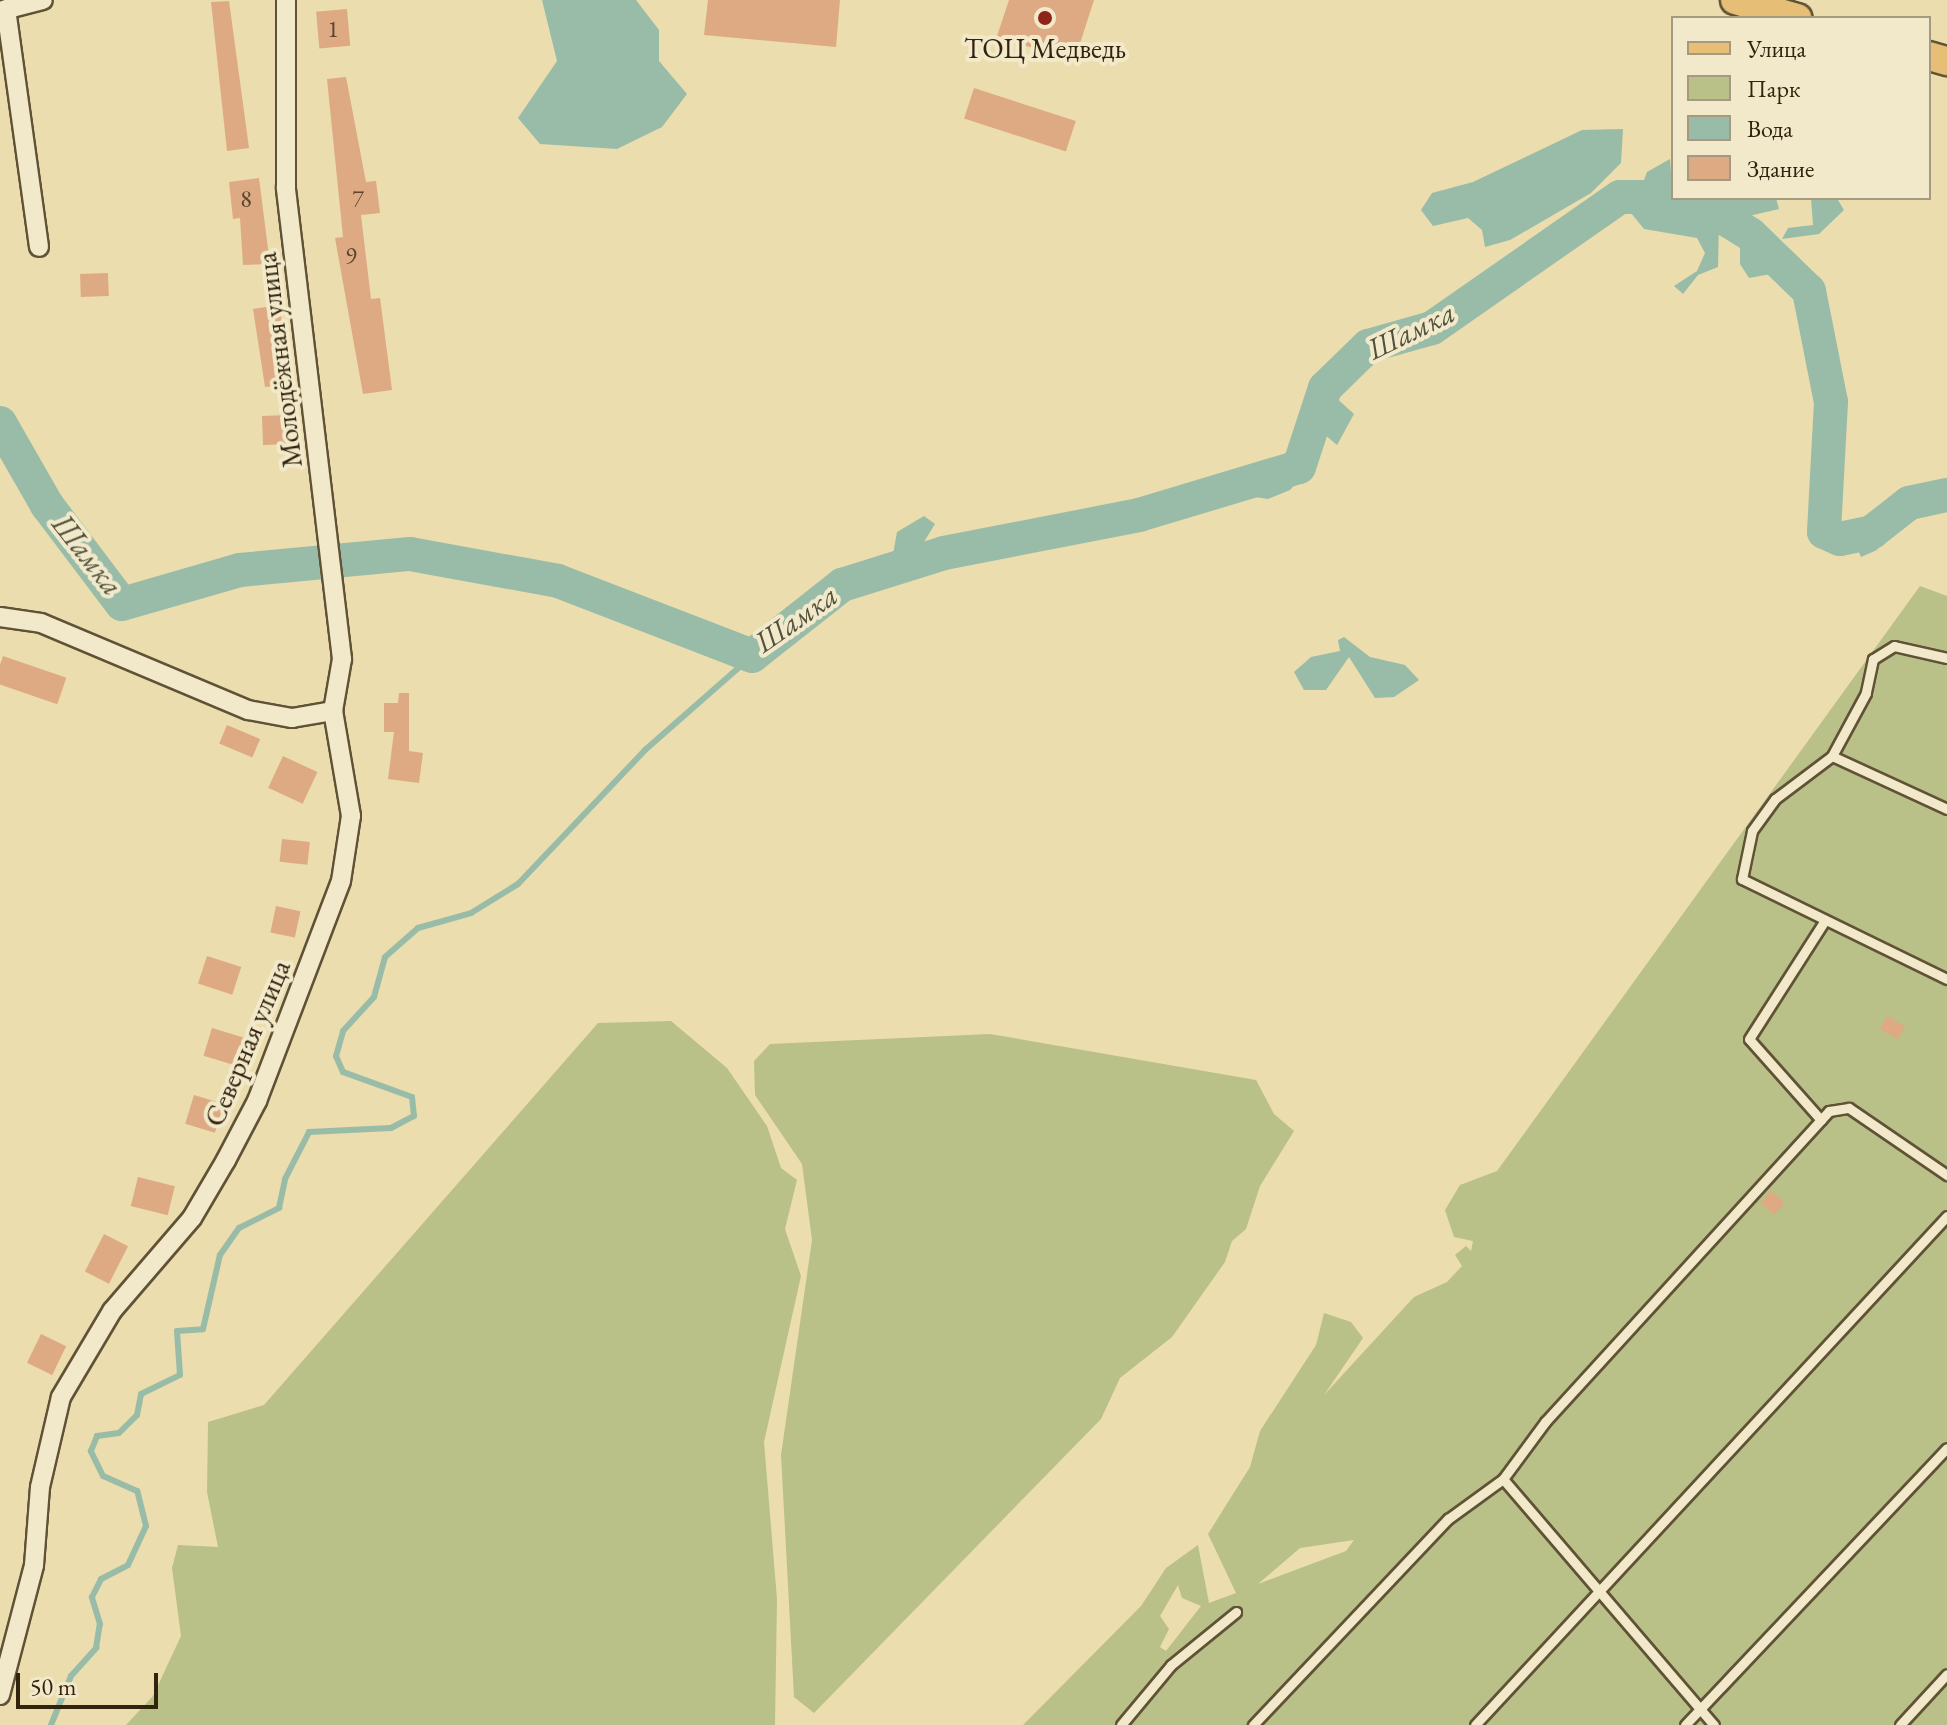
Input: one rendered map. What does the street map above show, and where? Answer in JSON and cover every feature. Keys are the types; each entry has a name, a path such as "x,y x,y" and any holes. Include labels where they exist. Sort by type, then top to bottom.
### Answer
{"main road":[{"path":"1735,0 1790,16"}],"street":[{"path":"39,247 3,10 43,0"},
{"name":"Молодёжная улица","path":"286,0 286,188 342,659 333,711"},
{"path":"0,617 41,623 248,710 292,718 333,711"},
{"name":"Северная улица","path":"0,1695 34,1565 40,1487 61,1397 112,1311 192,1218 226,1160 257,1101 333,905 351,816 333,711"}],"lane":[{"path":"1947,658 1894,646 1873,659 1866,693 1832,756 1775,799 1752,831 1742,879 1947,979"},
{"path":"1832,756 1947,809"},
{"path":"1821,1120 1749,1039 1825,920"},
{"path":"1253,1725 1448,1519 1503,1479 1545,1422 1829,1111 1849,1108 1947,1175"},
{"path":"1475,1725 1947,1216"},
{"path":"1685,1725 1947,1448"},
{"path":"1503,1479 1714,1725"},
{"path":"1121,1725 1171,1665 1236,1612"},
{"path":"1900,1725 1947,1674"}],"green space":[{"path":"1920,586 1947,596 1947,1725 1023,1725 1141,1606 1166,1568 1198,1545 1209,1603 1236,1593 1208,1534 1250,1467 1260,1431 1316,1345 1324,1313 1351,1322 1363,1338 1324,1395 1414,1297 1447,1282 1462,1266 1455,1255 1466,1246 1471,1251 1473,1241 1454,1237 1445,1210 1460,1185 1497,1171","holes":["1354,1540 1346,1551 1258,1584 1300,1548","1178,1585 1182,1598 1201,1606 1166,1651 1160,1647 1169,1629 1160,1616"]},
{"path":"671,1021 727,1068 767,1126 781,1168 797,1180 785,1229 801,1276 764,1442 777,1599 775,1725 126,1725 153,1696 181,1636 172,1568 178,1545 218,1547 207,1492 208,1422 264,1405 598,1023"},
{"path":"990,1034 1256,1080 1274,1114 1294,1131 1260,1186 1246,1229 1232,1241 1225,1262 1172,1337 1120,1378 1101,1419 814,1713 794,1697 781,1455 812,1240 802,1164 755,1095 754,1061 770,1044"}],"water":[{"path":"542,0 636,0 659,30 659,61 687,94 662,127 617,149 540,144 518,118 557,61"},
{"path":"1623,129 1621,163 1591,193 1510,240 1485,247 1482,230 1468,218 1433,226 1421,210 1432,193 1473,182 1582,130"},
{"path":"1670,159 1671,200 1777,200 1779,209 1719,223 1718,267 1698,275 1683,294 1674,286 1697,271 1705,253 1697,238 1644,229 1631,213 1647,172"},
{"path":"1811,200 1838,200 1844,210 1819,234 1782,239 1788,228 1813,225"},
{"path":"1740,240 1778,246 1782,263 1771,274 1749,278 1740,264"},
{"path":"1332,394 1354,414 1337,445 1324,434"},
{"path":"1293,475 1297,482 1290,490 1268,499 1235,494 1238,483 1272,484"},
{"path":"1900,497 1911,500 1892,516 1877,550 1861,557 1854,541 1875,534 1877,511"},
{"path":"924,516 935,524 919,550 901,558 900,575 889,577 897,532"},
{"path":"1344,637 1370,657 1405,665 1419,680 1394,697 1375,698 1349,657 1326,690 1304,690 1294,672 1311,657 1340,651 1338,640"}],"building":[{"path":"708,0 840,0 836,47 704,35"},
{"name":"ТОЦ Медведь","path":"1009,0 1094,0 1074,62 997,36"},
{"path":"229,1 249,148 227,151 211,2"},
{"path":"347,9 350,46 319,49 316,12"},
{"path":"346,77 366,182 376,181 380,213 361,215 371,299 380,298 392,390 363,394 335,238 343,237 327,79"},
{"path":"974,88 1076,121 1066,151 964,118"},
{"path":"259,178 270,264 243,265 240,218 233,219 229,182"},
{"path":"108,273 109,296 81,297 80,274"},
{"path":"280,305 288,384 265,387 253,309"},
{"path":"289,415 290,444 263,445 262,416"},
{"path":"3,656 66,678 57,704 0,685"},
{"path":"399,693 409,693 409,751 423,753 419,783 388,779 394,732 384,732 384,703 398,703"},
{"path":"227,725 260,739 252,757 219,743"},
{"path":"283,756 317,772 303,804 268,788"},
{"path":"282,839 310,842 307,865 280,862"},
{"path":"276,906 300,911 295,938 270,932"},
{"path":"207,956 241,967 232,995 198,984"},
{"path":"1887,1016 1905,1026 1898,1039 1880,1029"},
{"path":"212,1028 247,1039 239,1067 204,1056"},
{"path":"194,1095 224,1104 215,1133 185,1124"},
{"path":"138,1177 175,1186 168,1215 131,1206"},
{"path":"1771,1191 1785,1203 1774,1215 1761,1203"},
{"path":"104,1234 128,1246 109,1284 85,1271"},
{"path":"41,1334 66,1346 52,1375 27,1363"}],"waterway":[{"name":"Шамка","path":"0,423 47,505 122,604 240,570 410,554 558,581 752,656 842,585 944,553 1139,515 1299,467 1325,388 1368,346 1432,328 1620,197 1671,197"},
{"name":"Шамка","path":"1694,200 1750,234 1809,291 1831,402 1824,532 1840,539 1872,532 1909,503 1947,495"},
{"path":"51,1725 71,1676 96,1648 100,1624 92,1597 101,1579 128,1565 146,1526 137,1491 103,1476 91,1451 97,1436 119,1433 137,1415 141,1394 180,1375 177,1331 203,1329 220,1255 239,1228 279,1208 285,1179 309,1132 391,1128 414,1116 412,1097 343,1072 336,1056 343,1031 374,997 385,957 418,928 471,913 518,884 645,750 752,656"}],"place":[{"name":"ТОЦ Медведь","path":"1045,18"}]}
